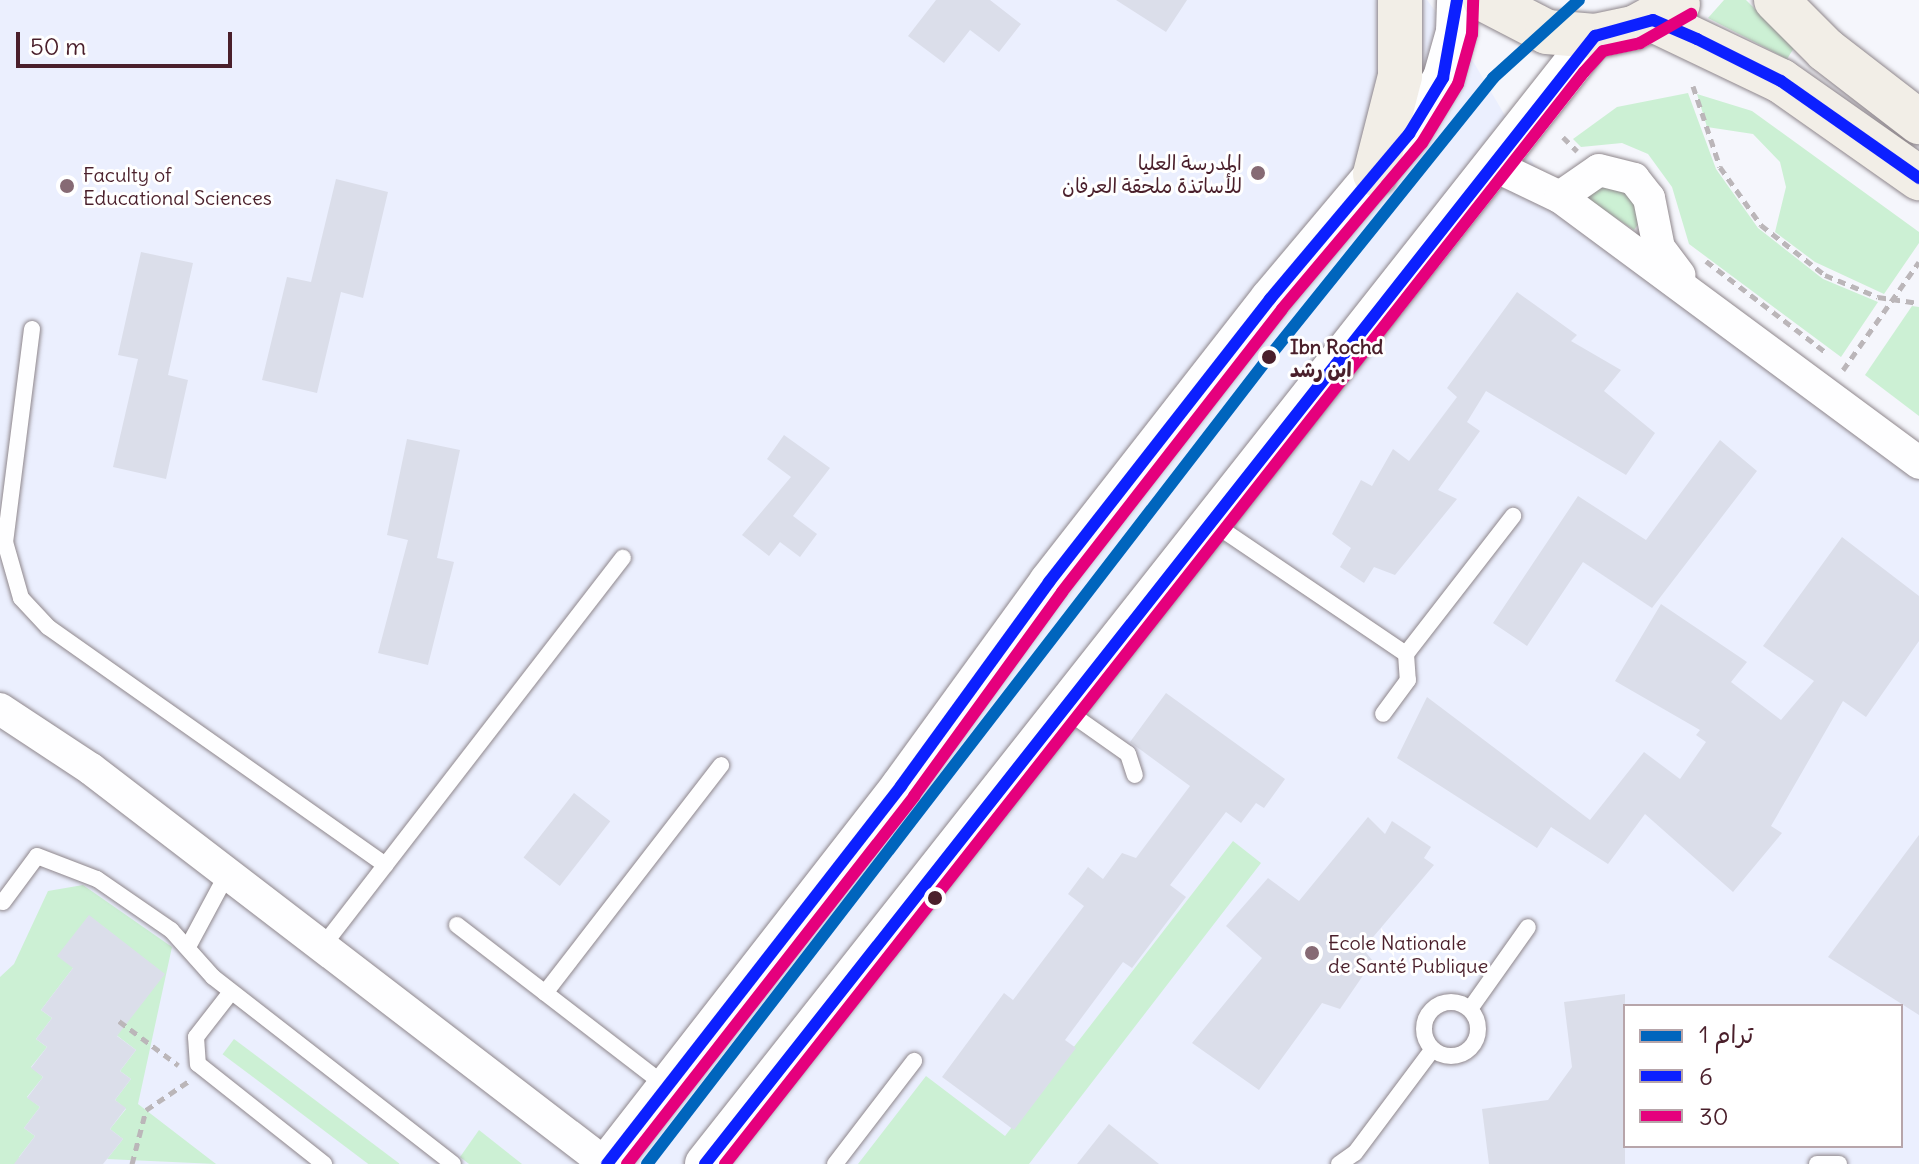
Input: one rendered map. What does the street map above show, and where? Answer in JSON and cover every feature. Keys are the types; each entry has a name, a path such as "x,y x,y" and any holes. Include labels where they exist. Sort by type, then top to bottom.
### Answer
{"main road":[{"path":"1375,174 1400,76 1400,0"},
{"path":"1485,0 1524,24 1595,36 1668,10 1781,81 1919,178"},
{"path":"1776,0 1826,50 1919,122"}],"street":[{"path":"0,709 91,769 606,1164 901,786 1049,582 1409,134 1443,78 1456,32 1457,0"},
{"path":"705,1164 1595,36"},
{"path":"1491,164 1560,197 1700,298 1836,380 1917,458"},
{"path":"1560,197 1599,170 1634,179 1649,198 1659,248 1700,298"}],"lane":[{"path":"32,329 5,542 21,598 48,627 385,865"},
{"path":"1383,714 1408,680 1406,654 1513,516"},
{"path":"1210,522 1406,654"},
{"path":"322,947 623,558"},
{"path":"1064,709 1128,754 1135,775"},
{"path":"545,993 721,765"},
{"path":"1,904 26,863 49,856 97,879 189,945 231,992 453,1164"},
{"path":"189,945 227,874"},
{"path":"457,925 668,1088"},
{"path":"1470,1009 1528,927"},
{"path":"231,992 196,1037 198,1064 324,1164"},
{"path":"1432,1050 1424,1023 1430,1011 1443,1003 1470,1009"},
{"path":"1432,1050 1452,1057 1471,1048 1479,1028 1470,1009"},
{"path":"1339,1164 1355,1153 1432,1050"},
{"path":"835,1164 914,1061"},
{"path":"1817,1164 1839,1164"}],"path":[{"path":"1693,86 1720,167 1761,225 1825,275 1893,300 1919,303"},
{"path":"1563,137 1582,156"},
{"path":"1692,256 1719,268 1836,380"},
{"path":"1836,380 1919,262"},
{"path":"1836,380 1857,377"},
{"path":"119,1021 194,1078 146,1110 132,1164"}],"shaded area":[{"path":"0,0 1427,0 1474,63 1545,183 1919,471 1919,1164 0,1164"}],"green space":[{"path":"1724,0 1746,0 1794,48 1787,59 1708,18"},
{"path":"1688,93 1716,169 1758,228 1823,279 1878,302 1841,357 1689,244 1672,187 1648,154 1622,143 1581,147 1573,139 1617,107"},
{"path":"1697,94 1752,111 1919,232 1919,243 1884,294 1815,262 1775,232 1786,187 1780,162 1753,134 1707,127"},
{"path":"1605,181 1632,196 1639,223 1634,230 1586,198"},
{"path":"1912,306 1919,307 1919,416 1865,375"},
{"path":"1233,841 1261,863 1029,1164 858,1164 926,1076 1005,1136"},
{"path":"83,885 172,947 138,1104 216,1164 107,1159 123,1139 110,1129 126,1109 115,1100 131,1079 120,1071 136,1050 111,1031 73,968 41,1010 52,1018 36,1039 47,1047 31,1067 43,1077 27,1097 40,1107 24,1128 35,1136 19,1157 28,1164 0,1164 0,977 14,964 48,891"},
{"path":"234,1039 399,1164 368,1164 223,1054"},
{"path":"479,1130 522,1164 469,1164 460,1157"}],"building":[{"path":"936,0 990,0 1021,24 999,52 970,30 944,63 908,36"},
{"path":"1116,0 1187,0 1166,32"},
{"path":"336,179 388,192 363,298 341,292 317,393 262,380 287,277 311,282"},
{"path":"141,252 193,263 168,375 188,380 166,479 113,467 138,359 118,355"},
{"path":"1517,292 1577,335 1571,341 1621,370 1604,391 1655,433 1626,475 1486,391 1467,422 1480,431 1438,490 1457,499 1395,575 1374,567 1364,583 1340,567 1351,548 1332,534 1361,480 1372,486 1393,449 1409,461 1457,397 1447,388"},
{"path":"784,435 830,468 793,516 817,534 800,557 780,542 769,556 742,535 791,477 767,459"},
{"path":"407,439 460,450 437,558 454,562 428,665 378,653 408,540 387,535"},
{"path":"1720,440 1757,471 1652,608 1583,562 1527,646 1493,623 1578,496 1646,540"},
{"path":"1842,537 1919,596 1919,641 1866,717 1843,701 1771,826 1782,833 1733,892 1645,814 1608,864 1551,827 1537,848 1397,758 1427,697 1590,820 1644,752 1680,779 1706,742 1696,735 1700,730 1615,681 1661,604 1747,662 1731,682 1781,720 1814,681 1763,646"},
{"path":"1166,693 1285,779 1264,808 1256,803 1241,823 1226,812 1170,885 1186,897 1132,968 1123,962 1065,1040 1076,1048 1014,1130 942,1077 1004,993 1013,1000 1084,906 1068,894 1088,867 1103,879 1122,853 1136,858 1190,786 1130,742"},
{"path":"574,793 610,821 560,886 524,858"},
{"name":"Ecole Nationale de Santé Publique","path":"1368,817 1385,834 1392,821 1431,847 1424,858 1434,865 1363,949 1373,961 1340,1009 1322,1003 1259,1090 1192,1043 1262,958 1226,926 1268,878 1299,901"},
{"path":"1919,835 1919,1015 1828,957"},
{"path":"89,915 165,974 117,1036 136,1050 120,1071 131,1079 115,1100 126,1108 110,1129 123,1139 103,1164 14,1164 35,1136 24,1128 40,1107 27,1098 43,1077 31,1068 47,1047 36,1039 52,1018 41,1010 73,968 57,956"},
{"path":"1625,994 1625,1164 1489,1164 1482,1109 1548,1100 1572,1067 1564,1002"},
{"path":"1109,1124 1159,1164 1077,1164"}],"tram line":[{"name":"1","path":"647,1164 1269,357 1493,78 1579,0"}],"transit line":[{"name":"6","path":"607,1164 901,786 1049,582 1270,299 1409,134 1443,78 1457,0"},
{"name":"30","path":"627,1164 914,796 1062,592 1282,309 1422,143 1458,84 1472,34 1473,0"},
{"name":"30","path":"725,1164 1584,72 1603,51 1640,43 1691,14"},
{"name":"6","path":"705,1164 1595,36 1653,20 1697,39 1781,81 1919,178"}],"place":[{"name":"المدرسة العليا للأساتذة ملحقة العرفان","path":"1258,173"},
{"name":"Faculty of Educational Sciences","path":"67,186"},
{"name":"Ibn Rochd ابن رشد","path":"1269,357"},
{"name":"Ecole Nationale de Santé Publique","path":"1312,953"}]}
